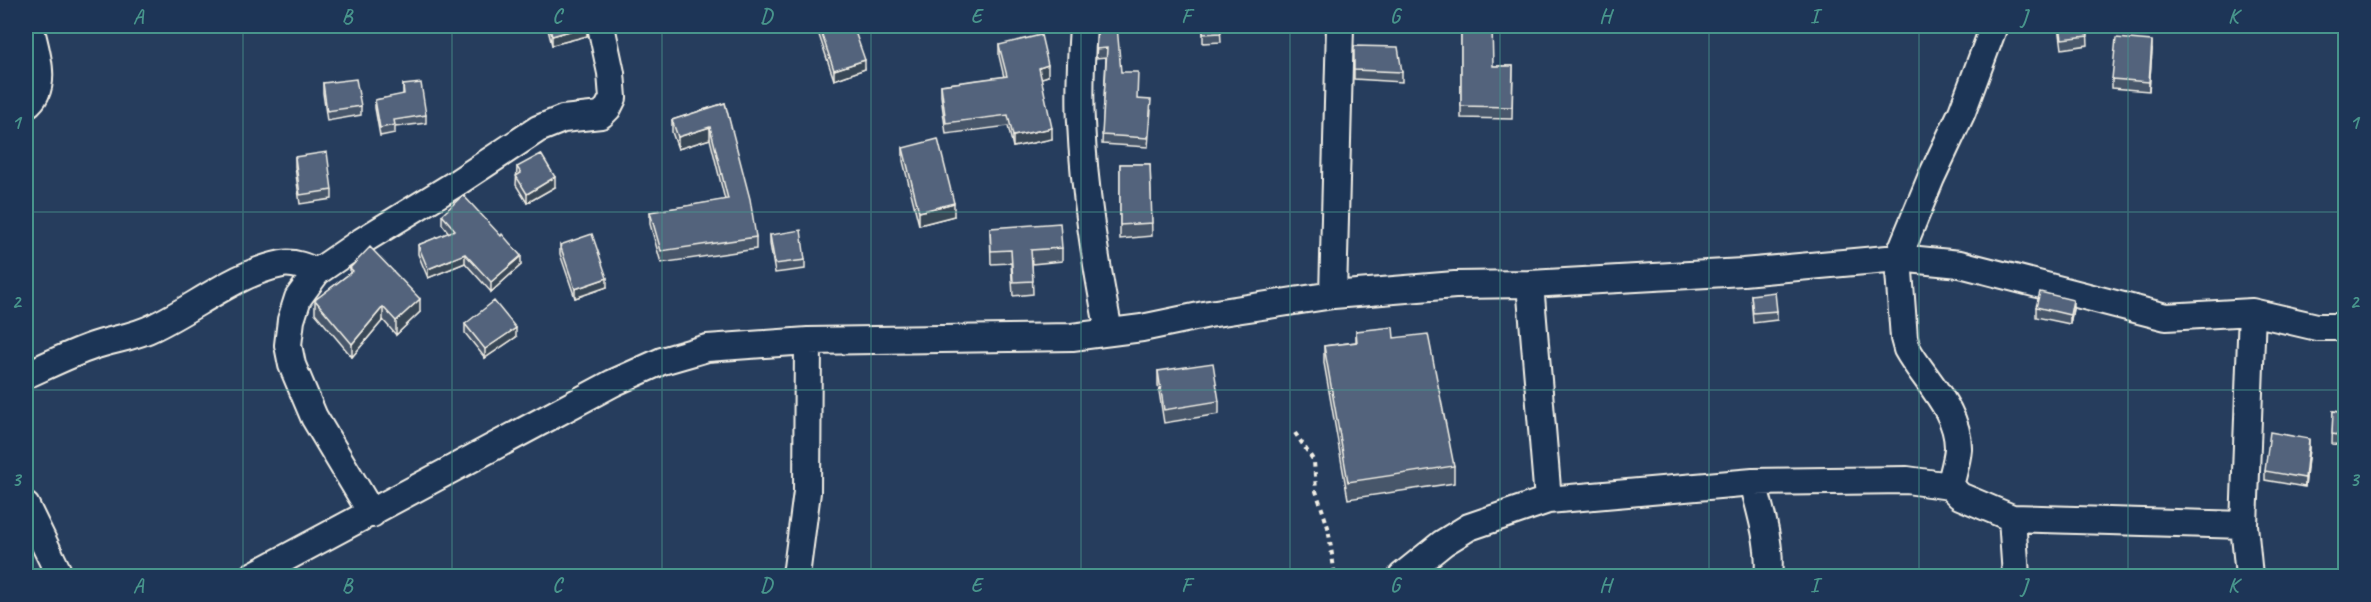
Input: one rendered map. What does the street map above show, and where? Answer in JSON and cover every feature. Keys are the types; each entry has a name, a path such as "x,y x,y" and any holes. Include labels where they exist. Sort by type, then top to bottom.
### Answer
{"street":[{"path":"26,105 35,93 40,72 30,26"},
{"path":"372,514 314,417 292,365 288,345 291,320 298,298 317,272 538,129 564,119 601,115 613,99 611,73 601,26"},
{"path":"1083,26 1080,120 1100,281 1109,332"},
{"path":"1333,295 1340,26"},
{"path":"1950,486 1958,446 1955,429 1947,410 1907,349 1898,258 1931,178 1962,112 1994,26"},
{"path":"252,576 372,514 613,383 662,361 707,348 808,341 1072,337 1142,328 1209,314 1333,295 1455,285 1530,284 1743,272 1898,258 1960,264 2166,317 2252,312 2317,327 2346,327"},
{"path":"26,375 95,345 124,339 153,328 268,267 285,263 302,265 317,272"},
{"path":"1530,284 1548,500"},
{"path":"2249,576 2244,525 2252,312"},
{"path":"795,576 807,492 808,341"},
{"path":"1402,576 1443,543 1469,527 1548,500 1753,482 1907,480 1950,486 1960,496 2012,518 2244,525"},
{"path":"1753,482 1766,545 1768,576"},
{"path":"26,506 60,576"},
{"path":"2012,518 2016,576"}],"path":[{"path":"1295,433 1314,461 1316,491 1328,527 1335,576"}],"building":[{"path":"549,26 587,26 552,36"},
{"path":"819,26 853,26 865,60 834,70"},
{"path":"1098,26 1117,26 1121,72 1138,72 1137,99 1151,100 1148,138 1102,135 1107,48 1096,49"},
{"path":"1203,26 1220,26 1221,33 1203,34"},
{"path":"1461,26 1492,26 1493,66 1513,66 1512,107 1461,106"},
{"path":"2060,26 2087,26 2088,36 2062,39"},
{"path":"1041,35 1048,65 1039,68 1052,128 1013,136 1008,115 946,123 941,85 1007,76 999,45"},
{"path":"2116,38 2152,41 2149,82 2112,79"},
{"path":"1354,46 1398,47 1402,72 1354,70"},
{"path":"356,79 361,106 327,111 323,83"},
{"path":"421,83 426,115 394,120 395,125 380,128 375,100 404,94 403,85"},
{"path":"725,103 750,199 756,237 661,251 650,212 728,199 710,127 678,137 672,120"},
{"path":"938,139 954,203 919,212 903,148"},
{"path":"327,152 332,190 300,195 295,157"},
{"path":"541,154 555,177 527,194 516,176 521,173 517,167"},
{"path":"1120,164 1150,164 1152,223 1120,225"},
{"path":"463,195 521,256 491,282 465,254 428,269 418,245 455,230 442,215"},
{"path":"1060,223 1062,248 1031,250 1033,281 1013,282 1011,250 991,251 990,228"},
{"path":"801,230 805,260 775,264 770,235"},
{"path":"592,234 607,278 575,289 560,245"},
{"path":"370,247 420,299 396,321 383,307 352,344 315,300 353,271 350,268"},
{"path":"1775,292 1777,311 1753,313 1751,295"},
{"path":"2040,292 2073,300 2070,315 2036,307"},
{"path":"494,301 516,328 485,349 465,324"},
{"path":"1393,327 1394,338 1428,334 1454,466 1348,482 1324,346 1357,342 1356,331"},
{"path":"1213,363 1219,401 1164,410 1158,371"},
{"path":"2333,411 2346,413 2346,436 2332,434"},
{"path":"2270,432 2309,439 2305,478 2265,471"}]}
